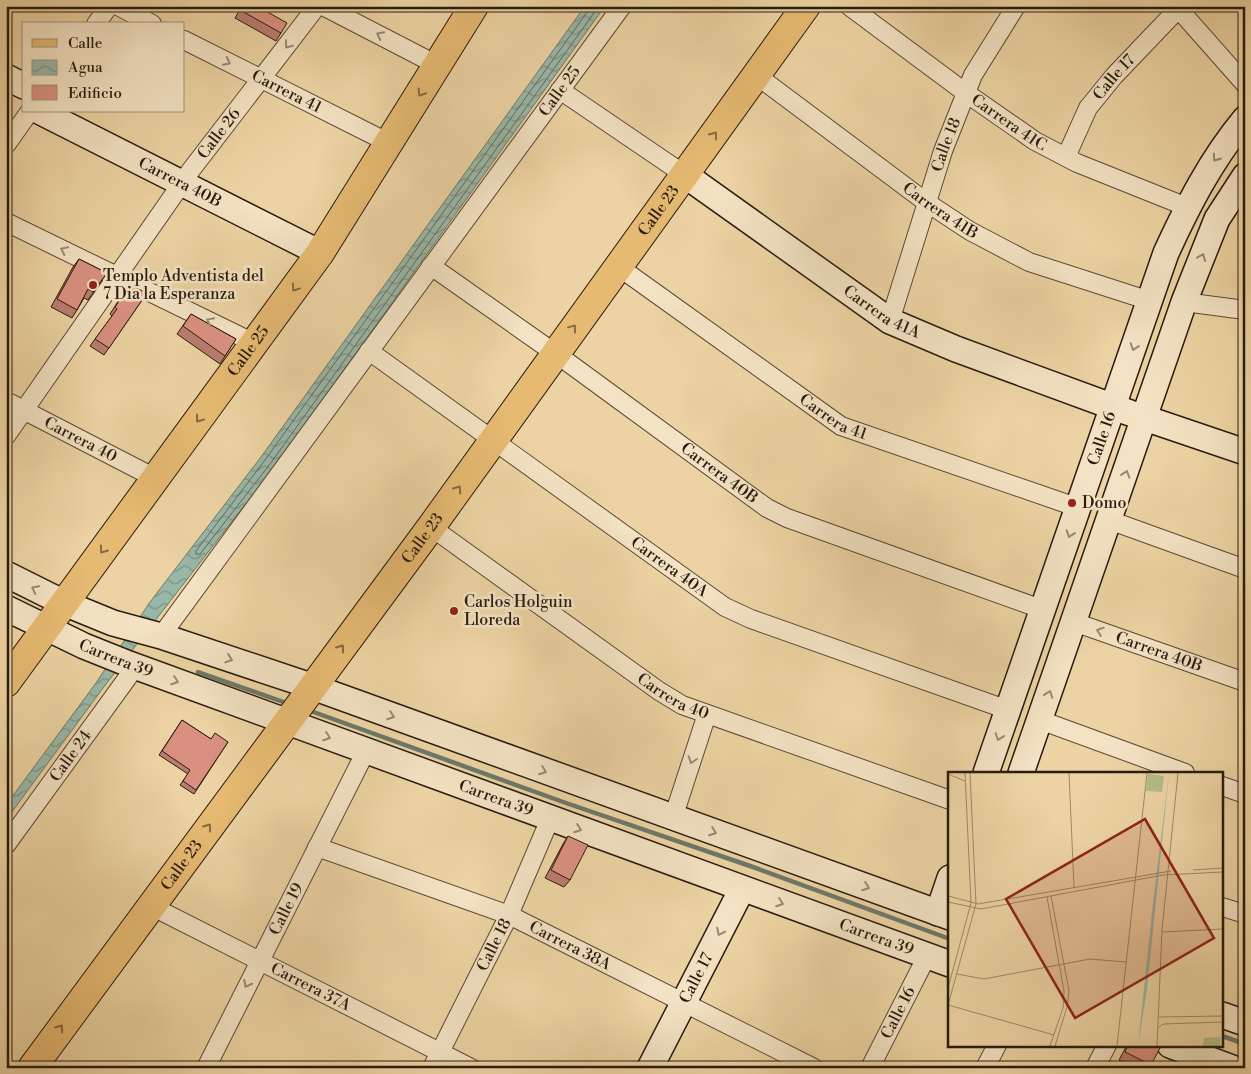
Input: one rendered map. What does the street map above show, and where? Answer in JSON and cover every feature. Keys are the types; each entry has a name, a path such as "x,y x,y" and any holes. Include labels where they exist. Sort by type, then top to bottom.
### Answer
{"main road":[{"name":"Calle 25","path":"6,683 325,246 474,6"},
{"name":"Calle 23","path":"32,1068 431,527 806,6"}],"street":[{"path":"98,22 110,6"},
{"path":"118,6 148,22"},
{"name":"Calle 26","path":"6,436 187,176 263,80 317,6"},
{"path":"323,6 438,66"},
{"name":"Calle 25","path":"138,630 369,351 622,6"},
{"name":"Carrera 41C","path":"849,6 966,93 1035,141 1066,157 1187,207"},
{"name":"Calle 18","path":"890,321 943,151 973,75 994,38 1016,6"},
{"path":"1177,8 1245,84"},
{"name":"Calle 17","path":"1066,157 1088,108 1114,76 1177,8"},
{"name":"Carrera 41","path":"185,41 389,143"},
{"name":"Carrera 41B","path":"756,75 926,202 970,231 1029,262 1150,301"},
{"path":"6,77 22,85"},
{"name":"Carrera 41A","path":"560,90 685,175 890,321 956,349 1114,408 1245,452"},
{"path":"6,95 22,103"},
{"path":"6,145 29,112"},
{"name":"Carrera 40B","path":"41,112 187,176"},
{"name":"Carrera 40B","path":"75,112 187,176 325,246"},
{"name":"Calle 16","path":"986,772 1114,408 1166,253 1187,207 1208,170 1245,119"},
{"name":"Calle 16","path":"1021,772 1184,302 1217,219 1245,176"},
{"path":"6,222 254,343"},
{"name":"Carrera 40B","path":"431,266 555,353 774,512 1044,610"},
{"name":"Carrera 41","path":"619,267 841,426 1079,508"},
{"path":"1184,302 1245,310"},
{"name":"Carrera 40A","path":"369,351 725,606 750,619 1008,710"},
{"name":"Carrera 40","path":"6,401 156,478"},
{"path":"1110,520 1245,569"},
{"name":"Carrera 40","path":"431,527 659,691 682,705 948,799"},
{"name":"Carrera 39","path":"6,574 64,603 138,630 300,703 366,751 938,960"},
{"name":"Carrera 39","path":"6,608 46,628 124,662 300,703 673,818 944,915"},
{"name":"Carrera 40B","path":"1074,622 1245,682"},
{"name":"Carrera 39","path":"46,628 138,630"},
{"name":"Calle 24","path":"6,845 124,662"},
{"path":"673,818 707,714"},
{"path":"1040,720 1183,772"},
{"name":"Calle 19","path":"206,1068 366,751"},
{"path":"1224,787 1245,794"},
{"name":"Calle 18","path":"432,1068 509,915 550,819"},
{"name":"Carrera 38A","path":"317,847 509,915 814,1068"},
{"name":"Calle 17","path":"650,1068 742,889"},
{"path":"944,915 948,890"},
{"name":"Carrera 37A","path":"151,906 471,1068"},
{"path":"1224,908 1245,914"},
{"name":"Calle 16","path":"870,1068 938,960"},
{"path":"1224,1016 1245,1023"},
{"path":"985,1068 996,1046"},
{"path":"1095,1068 1106,1046"},
{"path":"1173,1046 1232,1068"}],"water":[{"path":"585,6 605,6 274,467 103,688 6,820 6,805 96,683 150,602 261,457"}],"building":[{"path":"242,6 257,6 287,23 281,33 240,10"},
{"path":"79,259 107,273 93,292 88,289 77,310 57,299"},
{"path":"129,285 147,293 109,348 95,339 117,309 115,307"},
{"path":"191,314 236,339 225,356 183,326"},
{"path":"182,720 211,739 215,733 228,742 196,790 183,781 190,770 162,751"},
{"path":"568,836 588,845 570,880 551,870"},
{"path":"1128,1046 1155,1046 1160,1048 1151,1065 1125,1052"}],"waterway":[{"path":"198,672 289,704"},
{"path":"308,710 566,803 753,867 948,938"},
{"path":"1224,1037 1245,1044"}],"place":[{"name":"Templo Adventista del 7 Dia la Esperanza","path":"93,285"},
{"name":"Domo","path":"1072,503"},
{"name":"Carlos Holguin Lloreda","path":"454,611"}]}
